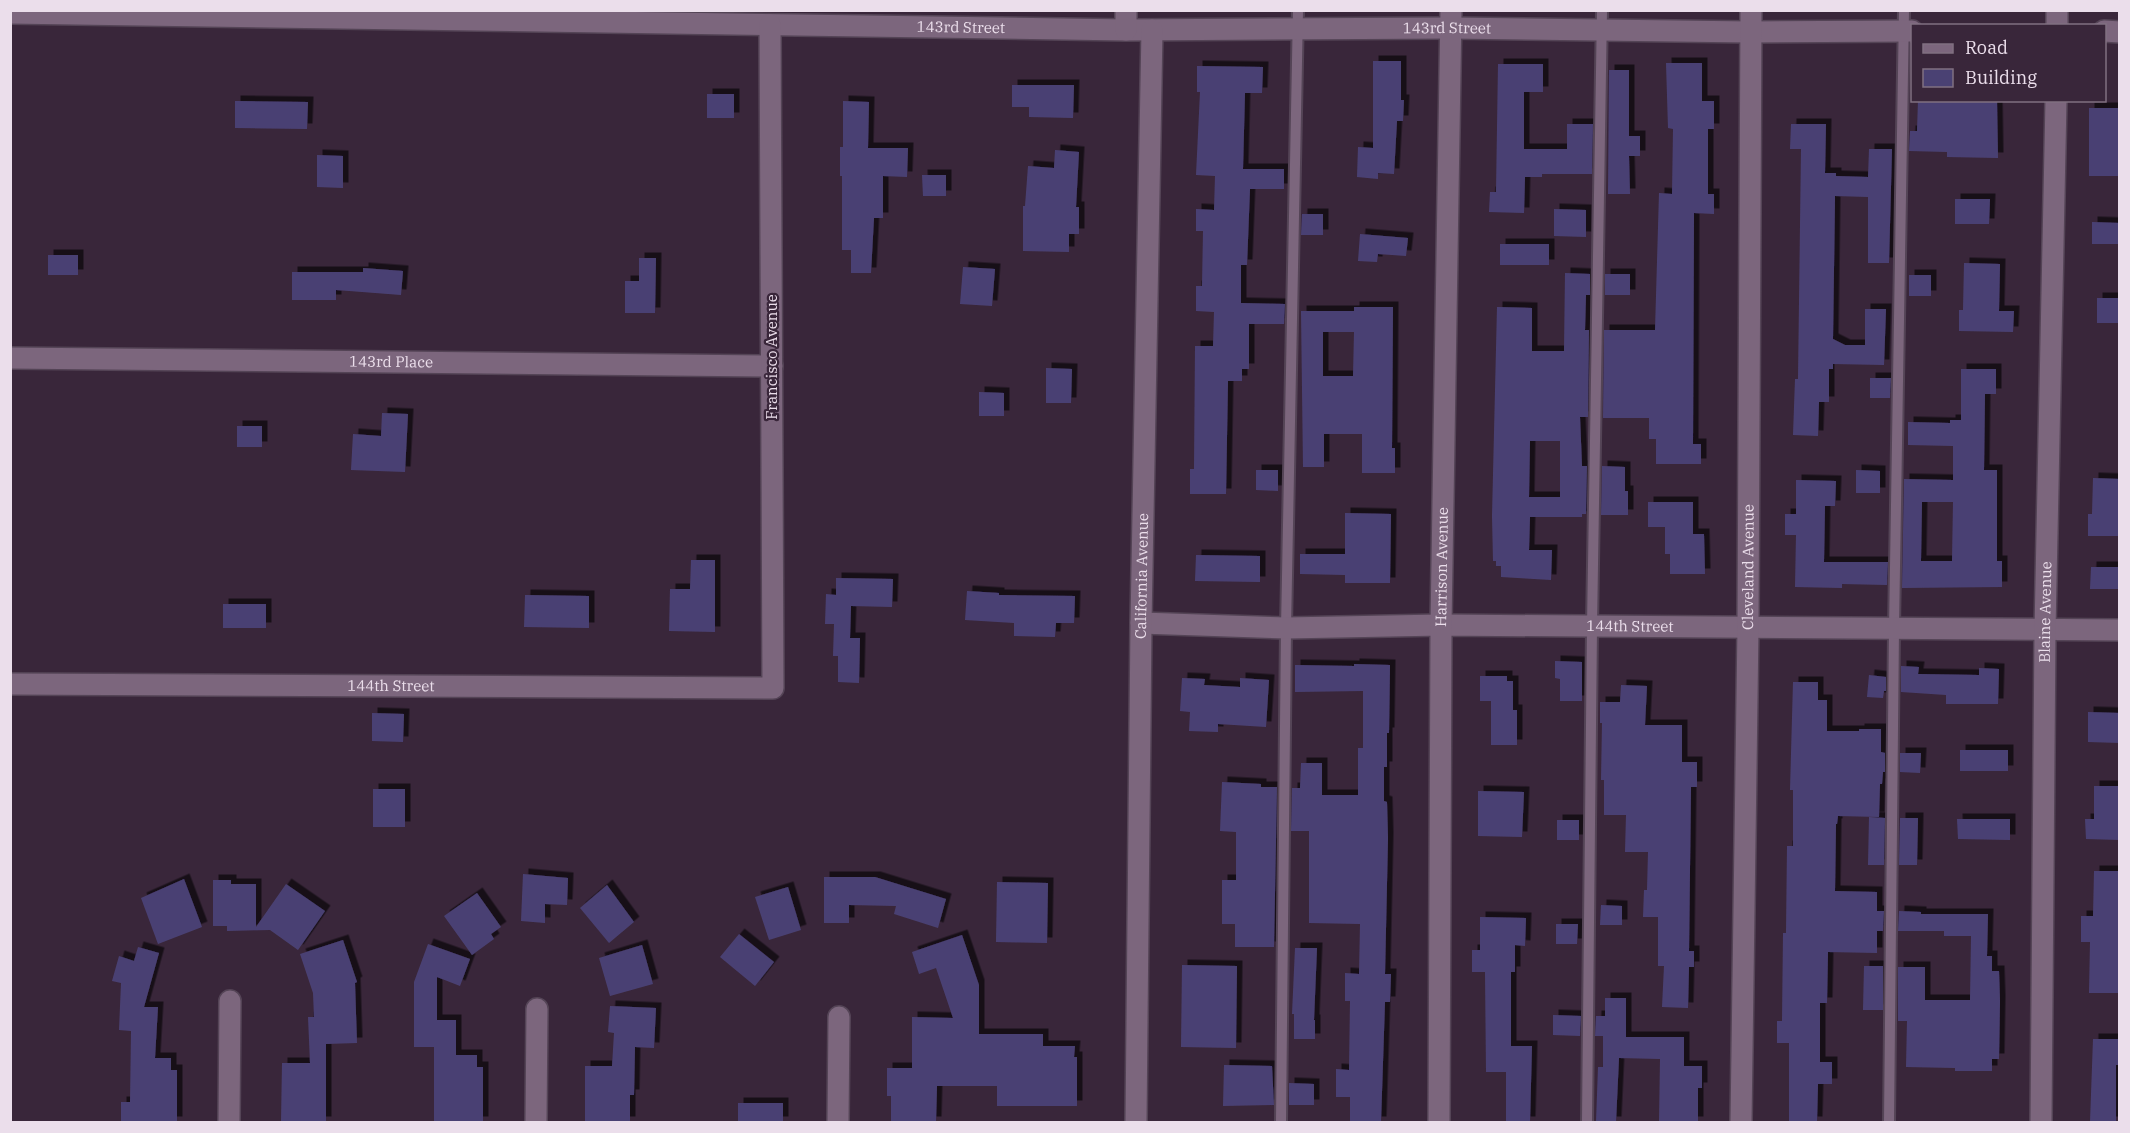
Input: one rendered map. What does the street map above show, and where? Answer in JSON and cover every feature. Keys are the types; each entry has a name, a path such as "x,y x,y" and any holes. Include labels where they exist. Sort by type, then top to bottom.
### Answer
{"street":[{"name":"Cleveland Avenue","path":"1741,1122 1748,627 1750,10"},
{"name":"143rd Street","path":"10,13 770,25 1126,20 1152,30 1298,20 1602,20 1750,32 1907,24"},
{"name":"Harrison Avenue","path":"1439,1122 1441,625 1451,19"},
{"name":"Francisco Avenue","path":"770,25 772,688"},
{"name":"California Avenue","path":"1137,1122 1141,623 1152,30"},
{"name":"Blaine Avenue","path":"2041,1122 2045,630 2056,102"},
{"name":"143rd Place","path":"10,358 772,366"},
{"name":"144th Street","path":"1141,623 1287,628 1441,625 2120,630"},
{"name":"144th Street","path":"10,684 772,688"},
{"path":"229,1122 230,1001"},
{"path":"536,1122 537,1009"},
{"path":"838,1122 839,1017"}],"lane":[{"path":"1281,1122 1298,20"},
{"path":"1587,1122 1602,20"},
{"path":"1889,1122 1894,629 1907,24"}],"building":[{"path":"1373,61 1401,61 1401,100 1404,100 1403,121 1397,121 1394,174 1378,173 1378,179 1357,177 1358,147 1373,148"},
{"path":"1666,63 1702,63 1702,101 1714,101 1714,129 1708,129 1708,194 1714,194 1714,214 1694,213 1693,444 1701,444 1701,464 1656,464 1656,439 1649,439 1649,418 1603,418 1604,330 1655,330 1659,193 1672,194 1673,129 1668,128"},
{"path":"1498,64 1543,64 1543,92 1524,92 1524,149 1567,149 1567,124 1593,124 1592,174 1542,174 1542,177 1525,177 1524,213 1489,212 1490,192 1496,192"},
{"path":"1197,66 1263,67 1262,93 1245,93 1243,169 1284,169 1284,189 1250,189 1247,265 1241,265 1241,303 1285,304 1284,324 1249,324 1249,369 1242,369 1242,381 1228,381 1226,494 1190,494 1190,469 1194,469 1195,346 1213,346 1214,312 1196,311 1196,286 1202,286 1203,231 1196,231 1196,209 1214,210 1215,176 1196,175 1200,92 1197,92"},
{"path":"1609,70 1629,70 1629,136 1640,136 1640,156 1629,156 1630,194 1608,194"},
{"path":"1012,85 1074,85 1073,118 1029,117 1029,107 1012,107"},
{"path":"707,94 734,94 734,118 707,118"},
{"path":"235,101 308,102 307,129 235,128"},
{"path":"843,101 869,102 868,148 908,148 907,177 883,176 883,218 874,218 871,273 851,273 851,250 842,250 840,147 843,147"},
{"path":"1918,102 1997,102 1998,158 1947,157 1947,152 1909,151 1910,131 1917,131"},
{"path":"2089,108 2120,108 2120,176 2089,176"},
{"path":"1791,124 1826,124 1825,173 1836,173 1836,176 1868,177 1869,149 1892,149 1889,263 1868,263 1868,197 1835,196 1833,339 1845,345 1865,345 1865,309 1886,309 1884,365 1833,364 1833,369 1829,369 1829,402 1819,402 1818,436 1793,435 1795,379 1798,379 1801,149 1790,149"},
{"path":"1055,150 1079,152 1076,207 1079,207 1079,234 1069,234 1069,252 1023,251 1023,206 1025,206 1028,166 1054,168"},
{"path":"317,155 343,156 343,188 317,187"},
{"path":"922,175 946,175 946,196 923,196"},
{"path":"1955,199 1990,199 1989,224 1955,224"},
{"path":"1554,209 1586,210 1586,237 1554,236"},
{"path":"1302,214 1323,214 1323,235 1301,235"},
{"path":"2092,222 2120,223 2120,244 2092,244"},
{"path":"1360,234 1408,238 1406,256 1378,254 1377,262 1358,261"},
{"path":"1500,244 1549,244 1549,265 1500,265"},
{"path":"48,255 78,255 78,275 48,275"},
{"path":"639,258 656,258 655,313 625,313 625,281 639,281"},
{"path":"1964,263 2000,264 1999,311 2014,311 2013,332 1959,331 1959,310 1963,310"},
{"path":"963,267 995,269 992,306 960,304"},
{"path":"363,268 403,271 401,295 336,290 336,300 292,300 292,272 363,272"},
{"path":"1565,273 1590,274 1590,295 1586,295 1585,330 1589,330 1588,417 1580,417 1582,466 1587,466 1586,514 1582,514 1582,517 1530,517 1529,550 1552,550 1551,580 1501,577 1501,566 1496,566 1496,561 1493,561 1492,516 1497,307 1532,308 1532,351 1564,351","holes":["1530,441 1560,441 1560,497 1529,497"]},
{"path":"1605,274 1630,274 1630,295 1605,295"},
{"path":"1909,275 1931,275 1931,296 1909,296"},
{"path":"2097,298 2120,298 2120,323 2097,323"},
{"path":"1354,307 1393,307 1392,448 1395,448 1395,473 1362,473 1362,434 1324,434 1324,467 1303,467 1301,311 1354,311","holes":["1323,332 1354,332 1353,376 1323,376"]},
{"path":"1046,368 1072,369 1071,403 1046,403"},
{"path":"1961,369 1996,369 1996,394 1985,394 1984,470 1997,470 1997,561 2002,561 2002,587 1902,588 1904,479 1953,480 1953,446 1908,445 1908,422 1950,423 1950,420 1961,420","holes":["1922,502 1953,502 1952,561 1921,561"]},
{"path":"1870,378 1891,378 1890,398 1870,398"},
{"path":"979,392 1004,393 1004,416 979,416"},
{"path":"382,413 408,414 405,472 351,470 353,434 381,436"},
{"path":"237,426 262,426 262,447 237,447"},
{"path":"1602,466 1625,467 1628,515 1601,515"},
{"path":"1256,470 1278,470 1278,491 1256,490"},
{"path":"1856,470 1880,471 1880,493 1856,493"},
{"path":"2093,478 2120,479 2120,536 2088,536 2088,514 2092,514"},
{"path":"1796,480 1836,481 1835,506 1825,506 1824,562 1888,562 1887,585 1842,584 1842,588 1795,587 1796,535 1785,535 1785,514 1796,514"},
{"path":"1648,502 1693,502 1693,534 1704,534 1705,574 1670,574 1670,554 1665,554 1665,527 1648,527"},
{"path":"1345,513 1391,514 1390,583 1345,583 1345,575 1300,574 1300,554 1345,554"},
{"path":"1196,555 1260,556 1260,582 1195,581"},
{"path":"691,560 715,560 715,632 669,631 670,589 690,589"},
{"path":"2091,567 2120,567 2120,589 2090,589"},
{"path":"836,578 893,579 892,607 851,606 850,638 860,638 859,683 838,682 838,656 833,656 834,624 825,624 826,594 836,595"},
{"path":"967,591 999,593 999,595 1075,596 1074,623 1056,623 1055,637 1014,636 1014,623 965,620"},
{"path":"525,595 589,596 589,628 524,627"},
{"path":"223,604 266,604 266,628 223,628"},
{"path":"1555,661 1582,662 1582,701 1560,701 1560,679 1555,678"},
{"path":"1354,664 1390,665 1389,733 1387,733 1387,767 1384,767 1384,801 1387,802 1388,838 1385,974 1391,974 1390,1002 1385,1002 1381,1122 1350,1122 1350,1097 1336,1097 1336,1069 1349,1070 1350,1001 1345,1001 1345,973 1359,974 1360,924 1309,923 1309,831 1291,831 1292,788 1300,788 1301,763 1322,763 1322,795 1358,795 1358,748 1363,748 1363,691 1295,692 1295,665 1354,666"},
{"path":"1901,666 1919,667 1918,674 1979,675 1979,668 1999,669 1998,704 1946,704 1946,695 1901,692"},
{"path":"1869,675 1886,677 1886,691 1884,691 1883,698 1867,697"},
{"path":"1480,676 1507,676 1507,681 1513,681 1513,710 1517,710 1517,745 1491,745 1491,701 1480,701"},
{"path":"1182,678 1205,679 1204,685 1240,687 1240,678 1269,680 1266,727 1218,724 1218,732 1189,731 1190,712 1180,711"},
{"path":"1793,682 1818,682 1818,700 1827,700 1827,731 1881,729 1881,752 1885,753 1885,772 1883,772 1882,784 1880,784 1879,817 1838,816 1836,824 1835,891 1877,892 1877,911 1884,911 1883,931 1877,931 1877,953 1828,952 1827,1003 1820,1003 1820,1062 1832,1062 1832,1084 1818,1084 1817,1122 1789,1122 1789,1043 1777,1043 1777,1021 1782,1021 1787,846 1793,846 1793,790 1790,790"},
{"path":"1621,685 1647,686 1645,725 1682,725 1682,762 1697,762 1697,787 1691,787 1689,951 1694,951 1694,967 1689,967 1688,1008 1662,1007 1664,966 1658,966 1658,917 1643,917 1644,890 1647,890 1648,852 1625,852 1626,815 1604,815 1600,702 1620,702"},
{"path":"2088,712 2120,713 2120,743 2088,742"},
{"path":"372,713 404,714 403,742 372,741"},
{"path":"1960,750 2008,750 2008,771 1960,771"},
{"path":"1900,753 1921,753 1920,773 1900,772"},
{"path":"1222,782 1277,787 1274,947 1235,947 1235,924 1222,924 1222,880 1236,880 1236,832 1220,831"},
{"path":"2094,786 2120,786 2120,840 2086,839 2085,819 2094,819"},
{"path":"373,789 405,789 405,827 373,827"},
{"path":"1478,791 1524,792 1522,837 1478,836"},
{"path":"1869,817 1885,818 1884,865 1868,865"},
{"path":"1900,818 1918,818 1917,865 1899,865"},
{"path":"1957,819 2010,819 2010,840 1958,839"},
{"path":"1557,820 1579,820 1579,840 1557,840"},
{"path":"2094,871 2120,871 2120,993 2089,993 2090,942 2081,942 2081,916 2093,916"},
{"path":"523,874 568,878 567,905 545,904 545,923 521,921"},
{"path":"824,877 875,877 946,899 938,928 894,914 896,906 849,905 849,923 824,923"},
{"path":"184,879 202,927 158,944 141,898"},
{"path":"213,880 231,880 231,884 256,884 256,927 286,884 325,911 298,950 270,930 227,931 227,926 213,926"},
{"path":"997,882 1048,883 1047,943 996,942"},
{"path":"607,885 634,922 609,943 580,908"},
{"path":"788,887 801,930 769,940 755,897"},
{"path":"477,893 501,927 491,934 494,939 472,955 444,916"},
{"path":"1601,905 1622,906 1622,925 1600,925"},
{"path":"1899,911 1921,912 1921,914 1988,914 1987,956 1992,956 1992,971 1999,971 2000,1001 1999,1059 1992,1059 1992,1071 1906,1067 1907,1021 1898,1021 1898,967 1925,967 1925,1000 1970,1000 1971,936 1944,936 1944,931 1898,931"},
{"path":"1480,917 1526,918 1525,946 1515,945 1515,972 1511,972 1511,1046 1532,1046 1530,1122 1506,1122 1506,1072 1486,1072 1485,972 1472,972 1472,950 1480,950"},
{"path":"1556,924 1578,924 1577,944 1556,944"},
{"path":"739,934 774,962 755,986 720,957"},
{"path":"962,935 979,985 979,1034 1043,1034 1043,1046 1075,1046 1077,1106 997,1106 997,1086 937,1086 936,1122 891,1122 891,1096 887,1096 887,1068 912,1068 912,1017 953,1018 936,968 919,974 912,952"},
{"path":"343,940 357,982 355,983 357,1043 326,1044 326,1122 281,1122 282,1063 310,1063 308,1017 314,1017 313,993 300,954"},
{"path":"428,944 470,959 460,986 437,977 437,1020 456,1020 456,1055 477,1055 477,1067 483,1067 483,1122 434,1122 434,1047 414,1047 414,982"},
{"path":"642,945 653,984 610,996 599,958"},
{"path":"138,947 159,953 144,1007 158,1007 155,1058 171,1058 171,1070 177,1070 177,1122 121,1122 121,1102 130,1102 131,1031 119,1030 121,983 112,981 119,956 134,961"},
{"path":"1295,948 1317,948 1315,1039 1294,1039 1294,1014 1292,1014"},
{"path":"1182,965 1237,966 1236,1048 1181,1047"},
{"path":"1864,966 1883,966 1883,1010 1863,1010"},
{"path":"1605,998 1626,998 1626,1037 1684,1037 1684,1066 1702,1066 1702,1088 1698,1088 1698,1122 1659,1122 1660,1059 1619,1058 1616,1122 1596,1122 1598,1067 1603,1067 1603,1036 1595,1036 1596,1016 1605,1016"},
{"path":"610,1006 656,1008 654,1048 635,1047 634,1095 630,1095 630,1122 585,1122 585,1066 612,1066 614,1033 608,1032"},
{"path":"1553,1015 1581,1016 1580,1036 1553,1035"},
{"path":"2093,1039 2120,1039 2120,1065 2116,1065 2116,1122 2090,1122"},
{"path":"1224,1065 1272,1066 1274,1105 1223,1106"},
{"path":"1289,1083 1314,1084 1314,1105 1289,1105"},
{"path":"738,1103 783,1103 783,1122 738,1122"}]}
